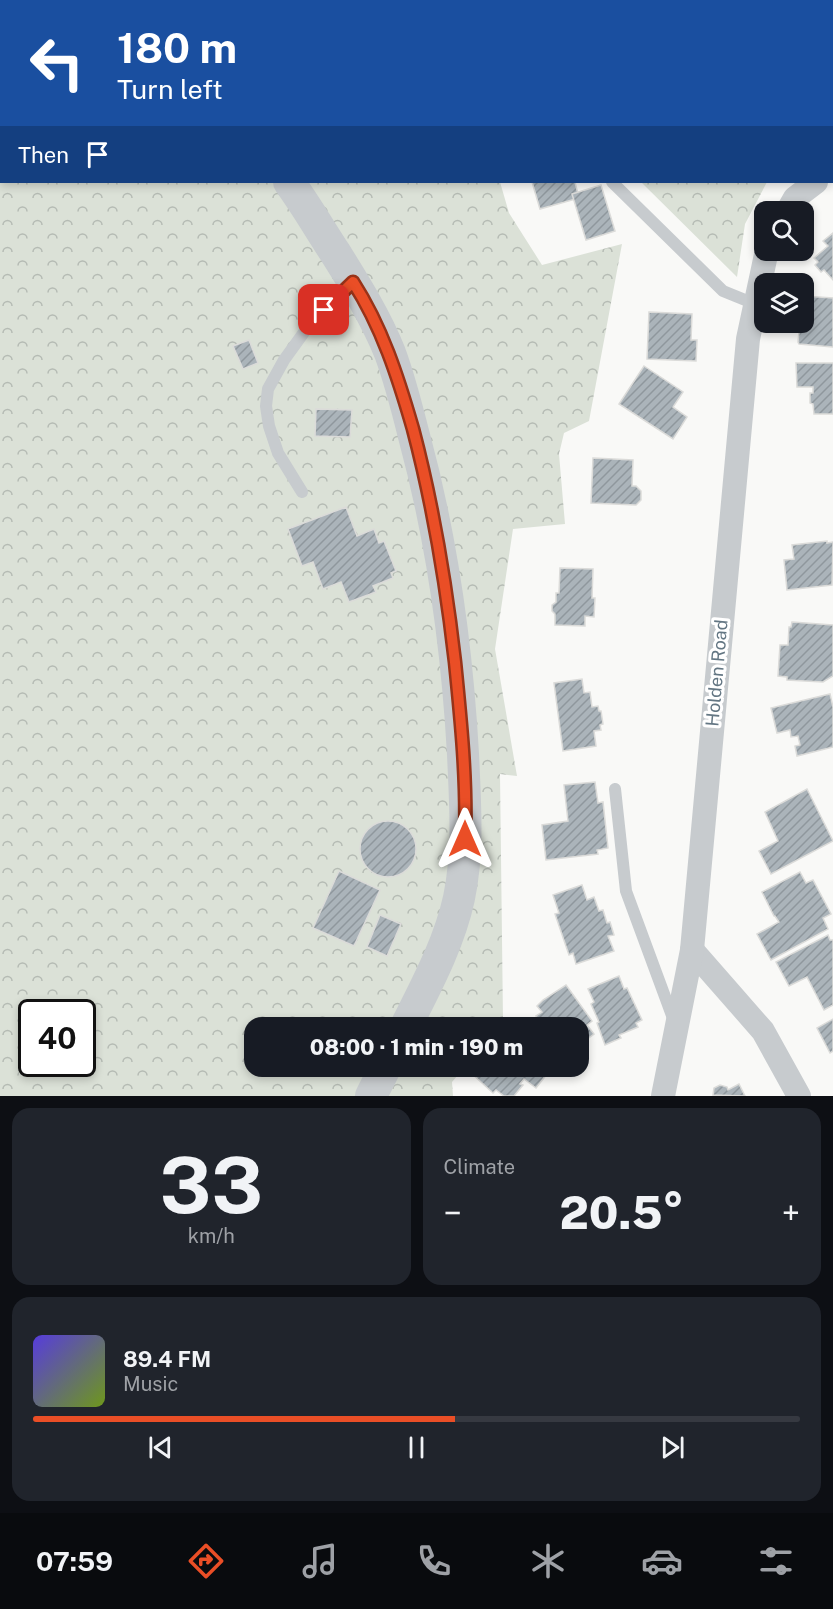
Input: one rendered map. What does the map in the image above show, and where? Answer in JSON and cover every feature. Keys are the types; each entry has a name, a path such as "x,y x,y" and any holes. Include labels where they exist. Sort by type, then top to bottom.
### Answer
{"street":[{"path":"290,183 365,301 390,353 422,463 444,577 461,714 466,819 465,860 459,899 449,933 410,1017"},
{"path":"793,201 815,183"},
{"name":"Holden Road","path":"663,1096 692,950 748,339 754,309"},
{"path":"692,950 763,1031 799,1096"},
{"path":"371,1096 380,1077"}],"lane":[{"path":"613,183 723,291 754,304"},
{"path":"302,492 278,453 269,426 266,406 268,388 284,360 310,324 353,282"},
{"path":"615,789 626,891 677,1028"}],"green space":[{"path":"0,183 500,183 509,213 542,265 622,244 589,421 564,433 559,454 565,524 513,529 495,649 517,776 500,774 503,1017 244,1017 244,1077 456,1077 452,1082 453,1096 0,1096"},
{"path":"642,183 766,183 757,201 754,201 754,207 745,224 737,277"}],"building":[{"path":"532,183 575,183 579,198 540,209"},
{"path":"601,185 615,231 586,240 572,194"},
{"path":"833,233 833,280 824,270 821,272 815,265 818,262 814,258 828,246 823,241"},
{"path":"814,297 833,298 833,347 799,344 799,333 814,333"},
{"path":"649,312 692,314 691,340 697,340 696,361 647,359"},
{"path":"249,340 258,363 243,369 233,346"},
{"path":"796,363 833,363 833,414 814,414 813,404 810,403 810,393 813,393 813,387 797,387"},
{"path":"644,366 683,392 673,407 687,417 673,439 619,404"},
{"path":"316,409 352,410 350,437 315,436"},
{"path":"593,458 633,460 632,486 636,486 641,491 641,500 636,505 591,503"},
{"path":"346,507 357,536 374,529 379,543 384,541 396,571 391,573 393,578 373,586 376,592 349,602 341,582 323,589 313,562 302,566 288,529"},
{"path":"827,541 827,543 833,542 832,585 787,590 784,560 794,559 792,545"},
{"path":"560,568 593,569 594,617 585,616 585,626 555,625 552,605 556,602 556,593 559,593"},
{"path":"792,622 833,625 833,676 823,682 787,680 787,677 778,676 780,645 788,645 789,627"},
{"path":"582,679 584,693 590,692 592,707 598,706 603,724 600,725 601,730 594,731 596,746 563,751 554,683"},
{"path":"830,694 833,707 833,747 797,756 795,746 800,745 798,736 791,737 790,730 777,733 771,708"},
{"path":"595,782 598,803 603,802 608,848 597,850 598,854 546,860 542,825 568,821 564,785"},
{"path":"807,789 833,841 771,874 759,851 778,841 765,812"},
{"path":"388,821 399,823 408,829 414,838 416,849 414,860 408,869 399,875 388,877 377,875 368,869 362,860 360,849 362,838 368,829 377,823"},
{"path":"339,871 380,890 354,946 313,928"},
{"path":"800,872 806,883 813,880 831,914 823,918 828,929 771,960 757,934 779,922 762,892"},
{"path":"582,885 587,900 594,897 599,911 603,910 607,923 610,922 614,935 608,936 614,951 576,964 573,953 569,955 555,914 559,913 553,895"},
{"path":"380,915 401,924 387,956 367,947"},
{"path":"828,935 830,940 833,940 833,1005 824,1010 807,977 789,986 776,962"},
{"path":"619,976 642,1020 636,1023 638,1027 619,1035 621,1038 605,1045 591,1004 594,1002 588,989"},
{"path":"566,985 592,1021 589,1023 589,1017 537,1017 542,1012 537,1006"},
{"path":"833,1019 833,1051 830,1053 817,1028"},
{"path":"589,1028 594,1034 589,1038"},
{"path":"475,1077 545,1077 536,1088 524,1079 520,1084 523,1085 514,1096 504,1096 496,1090 493,1093"},
{"path":"739,1084 745,1096 713,1095 714,1088 720,1085 727,1087 728,1090"}],"route":[{"path":"324,310 353,282 365,301 390,353 417,444 437,534 450,619 461,714 465,839"}]}
